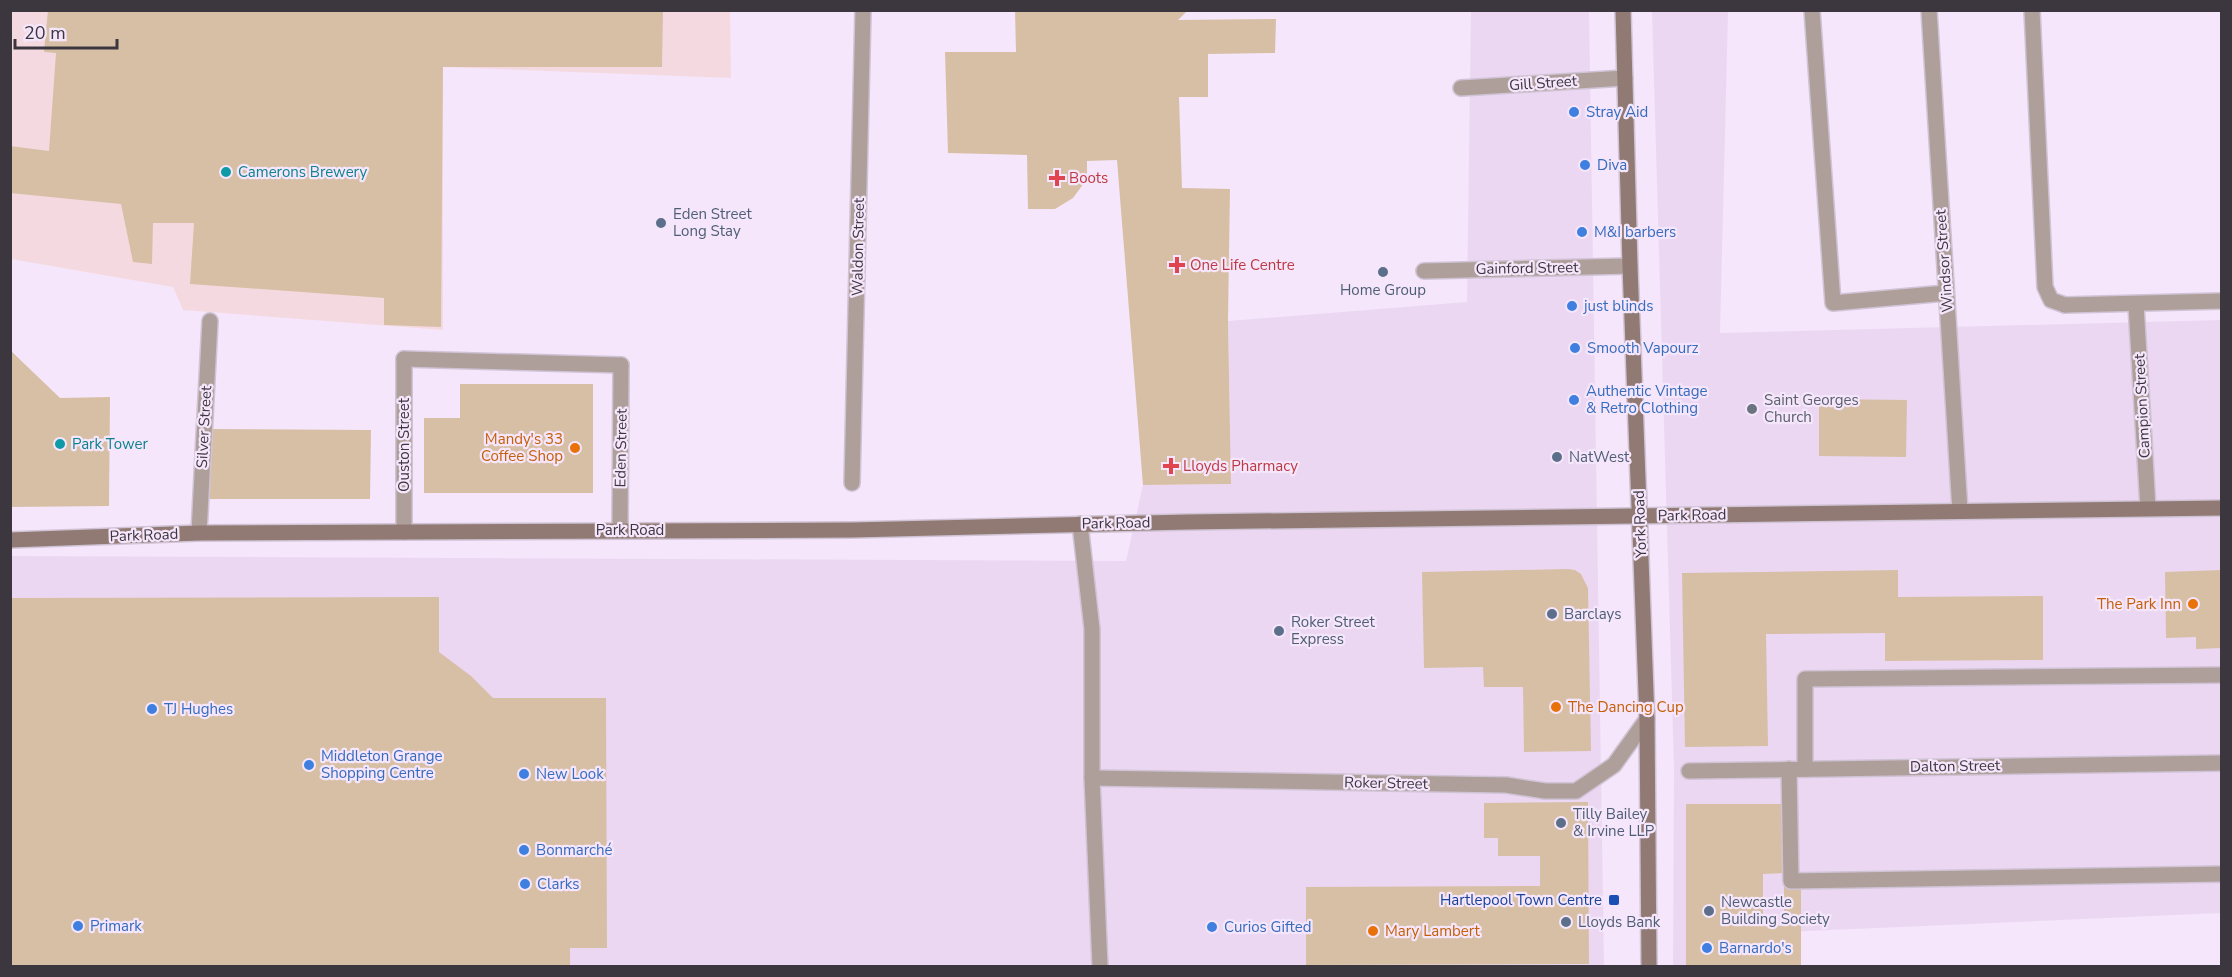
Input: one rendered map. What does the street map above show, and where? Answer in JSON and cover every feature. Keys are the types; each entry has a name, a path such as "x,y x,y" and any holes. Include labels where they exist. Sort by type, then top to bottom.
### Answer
{"street":[{"name":"Waldon Street","path":"852,483 863,10"},
{"name":"York Road","path":"1623,10 1647,719 1649,966"},
{"path":"1812,10 1833,303 1946,293"},
{"name":"Windsor Street","path":"1929,10 1960,511"},
{"path":"2032,10 2045,287 2051,300 2065,305 2136,305 2222,301"},
{"name":"Gill Street","path":"1461,88 1625,78"},
{"name":"Gainford Street","path":"1424,271 1630,266"},
{"name":"Campion Street","path":"2136,305 2148,508"},
{"name":"Silver Street","path":"199,533 210,321"},
{"name":"Ouston Street","path":"404,532 404,359 621,365"},
{"name":"Eden Street","path":"620,530 621,365"},
{"name":"Park Road","path":"10,540 199,533 852,530 1080,524 2222,508"},
{"path":"1080,524 1092,630 1092,778 1100,966"},
{"path":"1805,769 1805,679 2222,675"},
{"name":"Roker Street","path":"1092,778 1506,785 1545,791 1576,791 1614,765 1647,719"},
{"name":"Dalton Street","path":"1689,771 2222,764"},
{"path":"1789,769 1791,881 2222,874"}],"shaded area":[{"name":"Camerons Brewery","path":"10,11 730,11 731,78 443,67 443,330 183,310 173,287 11,259"},
{"path":"1471,11 1589,11 1604,966 11,966 11,556 1126,561 1143,485 1231,484 1228,321 1467,302"},
{"path":"1652,11 1728,11 1720,333 2221,320 2221,913 1740,934 1742,966 1673,966 1674,768"}],"building":[{"name":"Camerons Brewery","path":"48,10 663,10 662,67 443,67 441,327 384,325 384,298 190,284 194,223 153,223 152,264 133,262 121,204 10,193 10,146 49,151 56,53 44,52"},
{"name":"One Life Centre","path":"1015,10 1188,10 1178,20 1276,19 1275,53 1208,54 1208,97 1179,97 1182,188 1230,189 1228,321 1231,484 1143,485 1117,160 1087,161 1087,179 1073,198 1055,209 1028,209 1027,155 948,153 945,52 1016,52"},
{"name":"Park Tower","path":"10,350 60,398 110,397 109,506 10,507"},
{"path":"460,384 593,384 593,493 424,493 424,418 460,418"},
{"path":"1819,399 1907,400 1906,457 1819,456"},
{"path":"210,429 371,430 370,499 210,499"},
{"path":"1568,569 1581,574 1588,588 1591,751 1524,752 1523,687 1484,687 1483,667 1424,668 1422,572"},
{"path":"1898,570 1898,597 2043,596 2043,660 1885,661 1885,633 1766,634 1768,746 1685,747 1682,573"},
{"name":"The Park Inn","path":"2222,570 2222,648 2196,649 2196,637 2166,638 2165,572"},
{"name":"Middleton Grange Shopping Centre","path":"439,597 439,652 471,676 493,698 606,698 607,948 570,948 570,966 10,966 10,598"},
{"path":"1588,802 1589,964 1306,965 1306,887 1540,886 1540,856 1498,856 1498,838 1484,838 1484,803"},
{"path":"1686,804 1784,804 1784,873 1763,874 1763,926 1784,926 1784,887 1801,887 1801,966 1686,966"}],"place":[{"name":"Stray Aid","path":"1574,112"},
{"name":"Diva","path":"1585,165"},
{"name":"Camerons Brewery","path":"226,172"},
{"name":"Boots","path":"1057,178"},
{"name":"Eden Street Long Stay","path":"661,223"},
{"name":"M&I barbers","path":"1582,232"},
{"name":"One Life Centre","path":"1177,265"},
{"name":"Home Group","path":"1383,272"},
{"name":"just blinds","path":"1572,306"},
{"name":"Smooth Vapourz","path":"1575,348"},
{"name":"Authentic Vintage & Retro Clothing","path":"1574,400"},
{"name":"Saint Georges Church","path":"1752,409"},
{"name":"Park Tower","path":"60,444"},
{"name":"Mandy's 33 Coffee Shop","path":"575,448"},
{"name":"NatWest","path":"1557,457"},
{"name":"Lloyds Pharmacy","path":"1171,466"},
{"name":"The Park Inn","path":"2193,604"},
{"name":"Barclays","path":"1552,614"},
{"name":"Roker Street Express","path":"1279,631"},
{"name":"The Dancing Cup","path":"1556,707"},
{"name":"TJ Hughes","path":"152,709"},
{"name":"Middleton Grange Shopping Centre","path":"309,765"},
{"name":"New Look","path":"524,774"},
{"name":"Tilly Bailey & Irvine LLP","path":"1561,823"},
{"name":"Bonmarché","path":"524,850"},
{"name":"Clarks","path":"525,884"},
{"name":"Hartlepool Town Centre","path":"1614,900"},
{"name":"Newcastle Building Society","path":"1709,911"},
{"name":"Lloyds Bank","path":"1566,922"},
{"name":"Primark","path":"78,926"},
{"name":"Curios Gifted","path":"1212,927"},
{"name":"Mary Lambert","path":"1373,931"},
{"name":"Barnardo's","path":"1707,948"}]}
